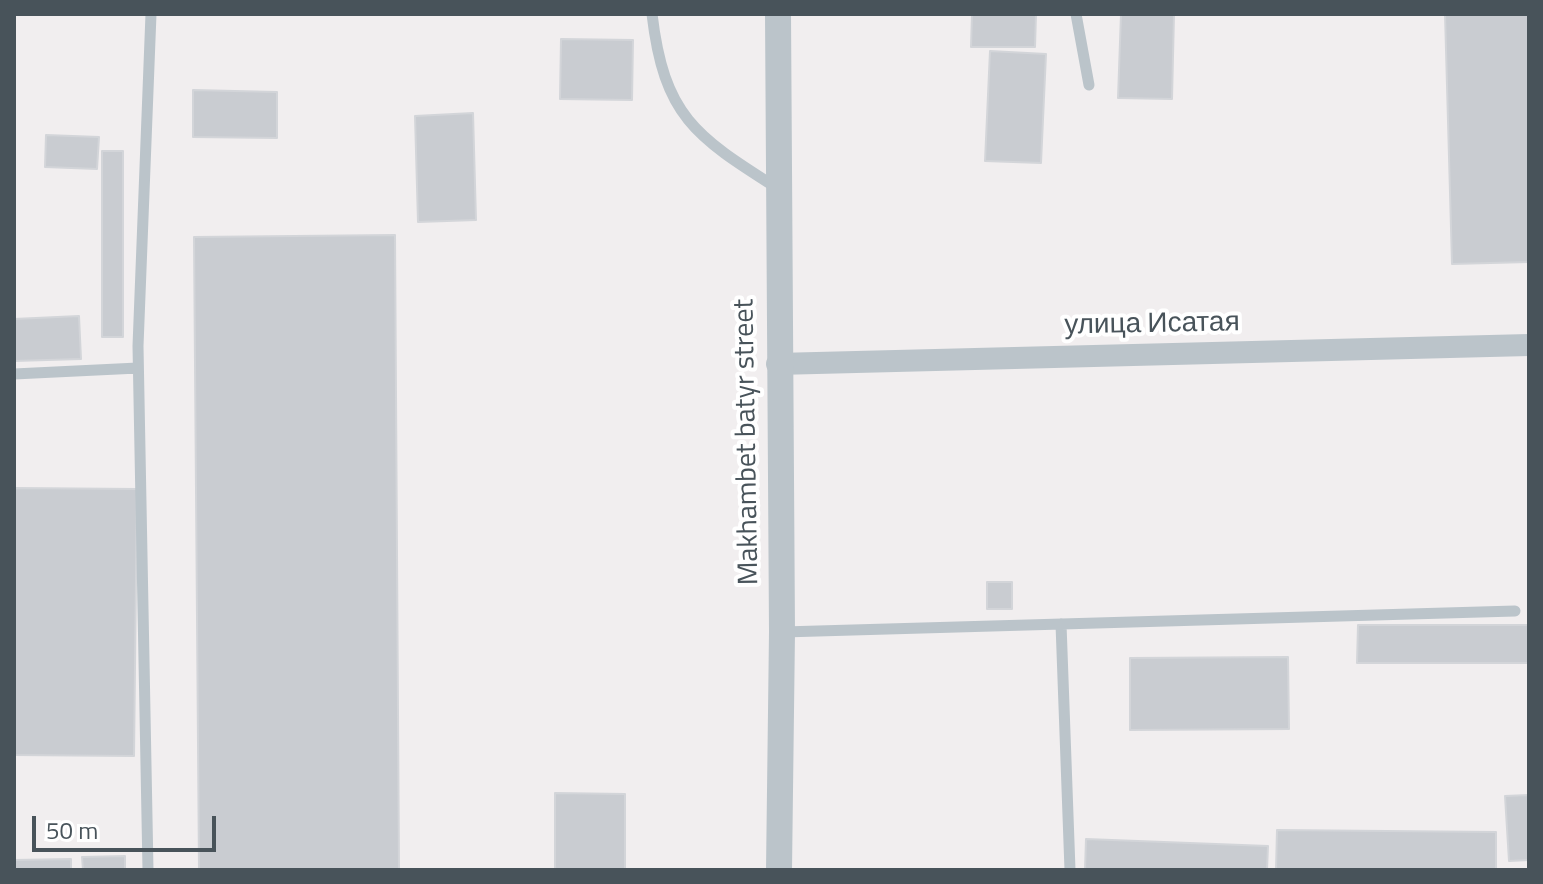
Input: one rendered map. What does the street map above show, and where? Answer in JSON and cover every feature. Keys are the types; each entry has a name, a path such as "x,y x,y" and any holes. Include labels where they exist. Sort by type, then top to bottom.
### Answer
{"street":[{"name":"Makhambet batyr street","path":"778,14 777,364 782,632 779,870"},
{"name":"улица Исатая","path":"777,364 1529,345"}],"lane":[{"path":"148,870 138,368 151,14"},
{"path":"652,14 662,73 677,105 711,147 778,188"},
{"path":"1076,14 1089,85"},
{"path":"14,374 138,368"},
{"path":"782,632 1515,611"},
{"path":"1061,624 1070,870"}],"building":[{"path":"972,14 1036,14 1035,47 971,47"},
{"path":"1121,14 1174,14 1172,99 1118,98"},
{"path":"1445,14 1529,14 1529,262 1452,264"},
{"path":"561,39 633,40 632,100 560,99"},
{"path":"990,51 1046,54 1041,163 985,161"},
{"path":"193,90 277,92 277,138 193,137"},
{"path":"473,113 476,220 418,222 415,116"},
{"path":"46,135 99,137 97,169 45,167"},
{"path":"102,151 123,151 123,337 102,337"},
{"path":"395,235 399,870 199,870 194,237"},
{"path":"79,316 81,359 14,361 14,319"},
{"path":"14,488 137,489 134,756 14,755"},
{"path":"987,582 1012,582 1012,609 987,609"},
{"path":"1358,625 1529,625 1529,663 1357,663"},
{"path":"1288,657 1289,729 1130,730 1130,658"},
{"path":"555,793 625,794 625,870 555,870"},
{"path":"1529,795 1529,860 1509,861 1505,796"},
{"path":"1277,830 1496,832 1496,870 1276,870"},
{"path":"1086,839 1268,846 1267,870 1085,870"},
{"path":"125,856 125,870 83,870 82,857"},
{"path":"71,859 71,870 14,870 14,860"}]}
